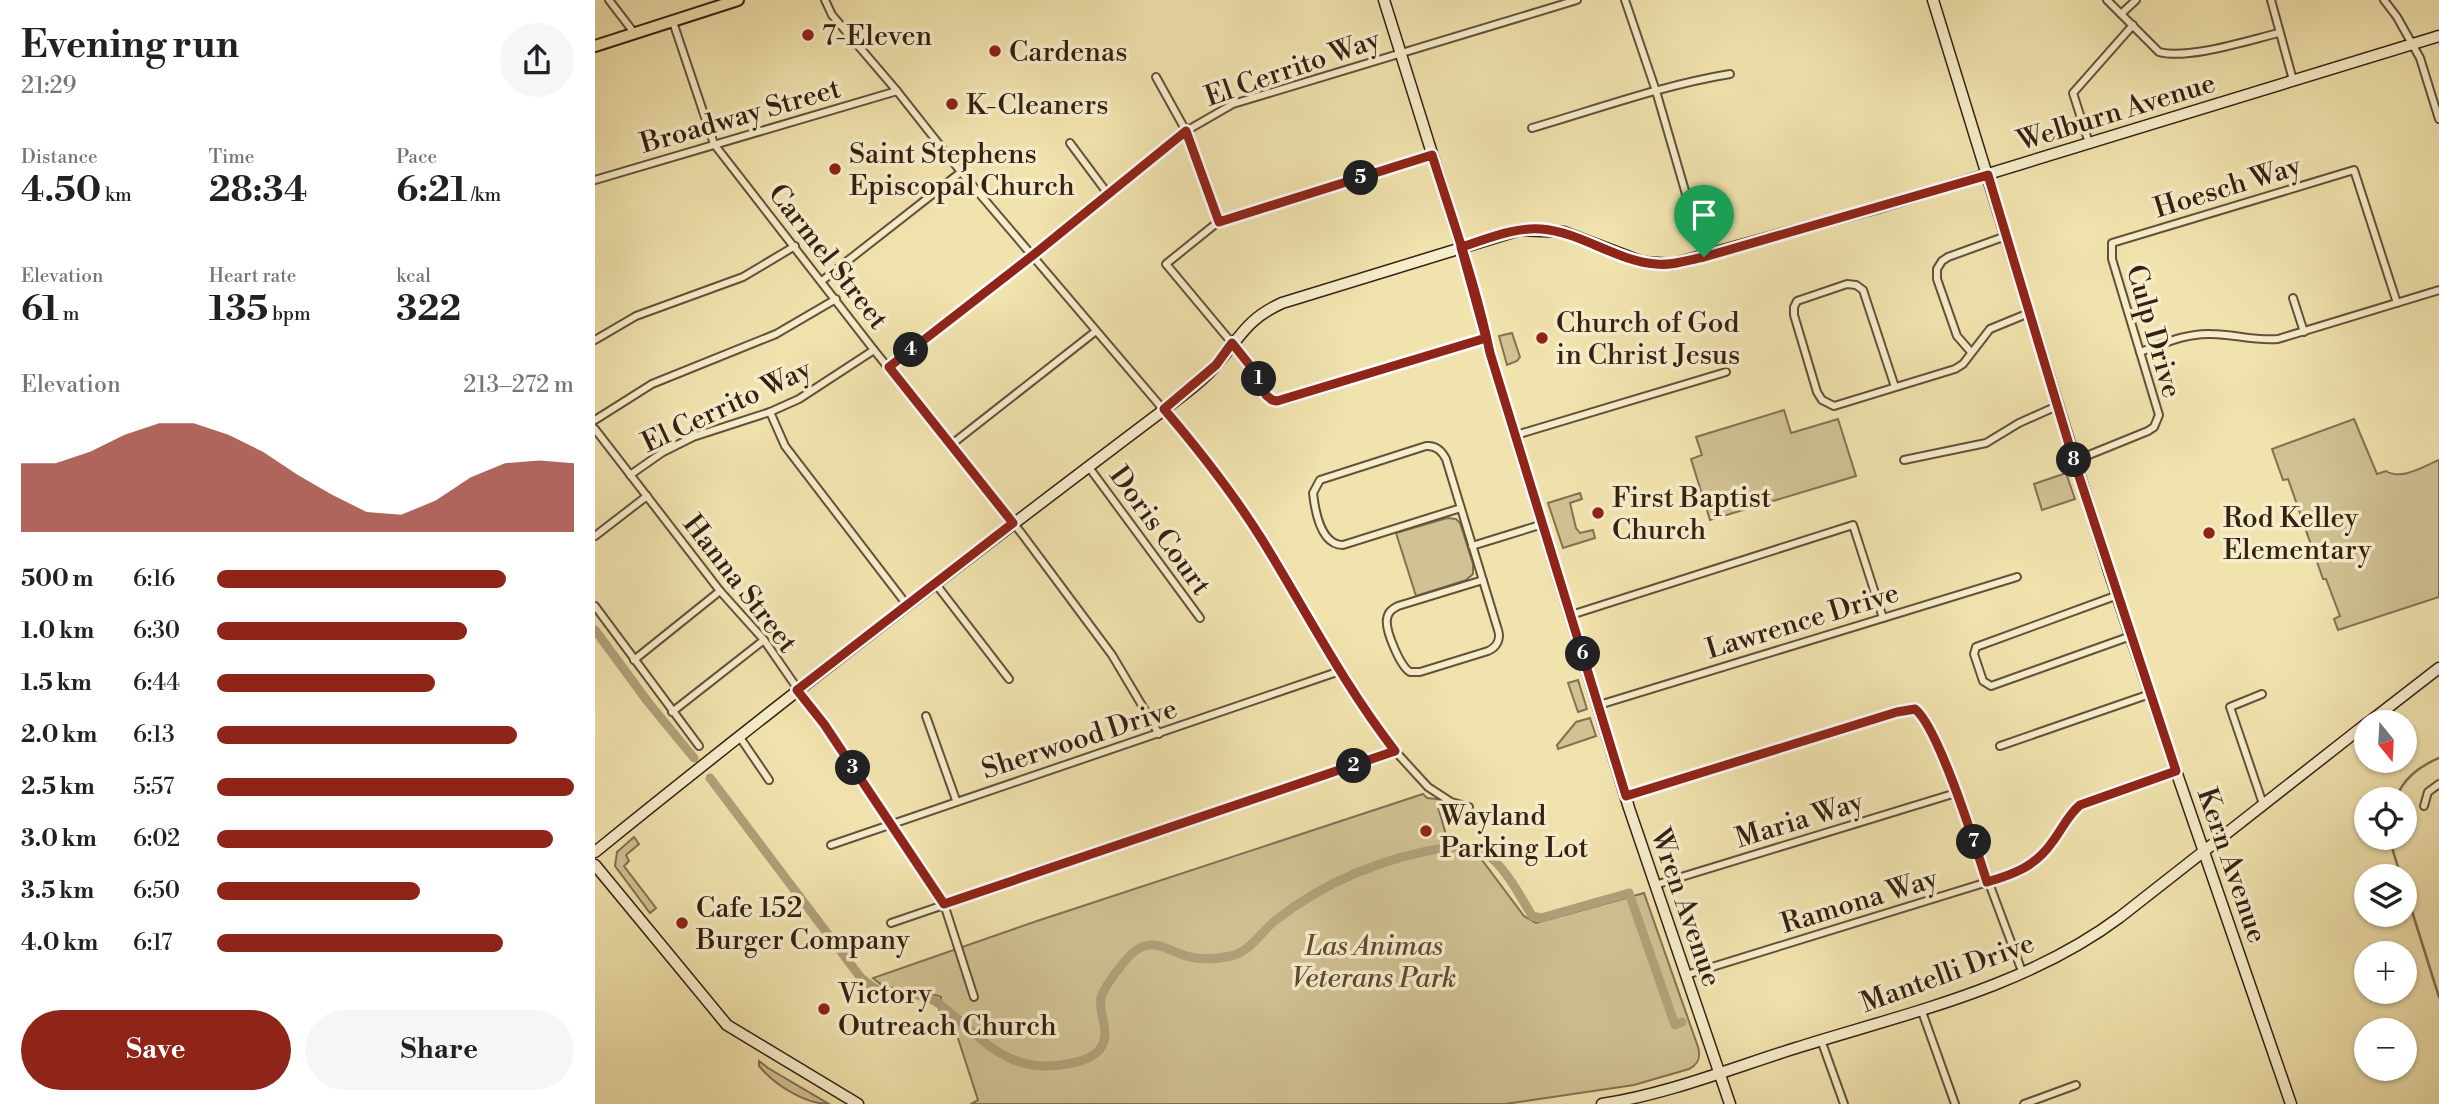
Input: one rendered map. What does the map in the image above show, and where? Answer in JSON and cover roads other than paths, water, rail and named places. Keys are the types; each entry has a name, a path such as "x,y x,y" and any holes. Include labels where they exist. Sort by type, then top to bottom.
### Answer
{"main road":[{"path":"595,46 738,0"}],"street":[{"path":"609,0 635,34"},
{"path":"825,0 832,15 961,172 1214,470 1260,537 1340,671 1395,751 1428,788 1451,802 1469,807"},
{"name":"Wren Avenue","path":"1384,0 1626,796 1730,1104"},
{"name":"El Cerrito Way","path":"889,367 1186,131 1233,104 1401,51 1577,0"},
{"path":"1625,0 1656,91 1704,257"},
{"name":"Kern Avenue","path":"1933,0 2074,461 2150,694 2291,1104"},
{"path":"2106,0 2159,52 2169,55 2190,53 2279,33"},
{"path":"2121,14 2136,0"},
{"path":"2271,0 2293,80"},
{"path":"2384,0 2420,58 2439,119"},
{"name":"Carmel Street","path":"673,22 715,144 874,350 1013,523 1112,655 1159,734"},
{"path":"2089,143 2073,93 2133,25"},
{"name":"Welburn Avenue","path":"595,852 797,690 1164,409 1216,365 1255,319 1282,303 1461,247 1530,229 1564,232 1643,262 1672,264 1704,257 1988,175 2439,36"},
{"path":"1532,128 1700,79 1730,75"},
{"path":"1156,77 1186,131 1219,222"},
{"name":"Broadway Street","path":"595,180 897,91"},
{"path":"1070,143 1108,194"},
{"path":"1432,155 1219,222 1166,264 1252,368 1266,395 1272,400 1277,401 1486,338"},
{"name":"Hoesch Way","path":"2112,243 2354,170 2397,303"},
{"path":"823,281 961,172"},
{"path":"1971,352 1957,336 1937,279 1937,269 1948,257 2006,236"},
{"name":"Culp Drive","path":"2074,461 2154,427 2159,415 2112,259 2112,243"},
{"path":"595,340 636,316 743,278 795,246"},
{"path":"1895,387 1863,290 1847,284 1797,301 1794,315 1817,392 1822,400 1834,406 1955,369 1963,364 1990,329 2029,313"},
{"path":"2140,352 2192,335 2217,334 2256,341 2278,339 2439,290"},
{"path":"2293,298 2304,332"},
{"path":"595,420 653,384 776,334 836,299"},
{"path":"951,444 1096,331"},
{"name":"El Cerrito Way","path":"630,475 663,452 693,437 771,412 799,399 874,350"},
{"path":"1516,435 1726,372"},
{"path":"1904,460 1986,443 2019,423 2057,406"},
{"path":"771,412 785,446 907,605"},
{"name":"Hanna Street","path":"595,429 720,591 764,640 892,825 944,904 974,997"},
{"path":"1461,508 1343,545 1332,543 1325,536 1313,488 1320,480 1426,446 1439,449 1445,459 1461,508 1498,629 1498,643 1488,651 1420,672 1407,670 1400,662 1387,627 1390,612 1398,606 1483,580"},
{"name":"Doris Court","path":"1088,466 1200,618"},
{"name":"El Cerrito Way","path":"595,536 647,496"},
{"path":"1472,545 1543,524"},
{"path":"1571,615 1853,525 1883,618"},
{"name":"Lawrence Drive","path":"1599,705 2017,577"},
{"path":"935,583 1009,679"},
{"path":"634,660 720,591"},
{"path":"2118,595 1974,650 1983,681 1991,686 2131,636"},
{"path":"595,606 699,746"},
{"path":"672,712 764,640"},
{"name":"Mantelli Drive","path":"2384,710 2439,668"},
{"name":"Sherwood Drive","path":"831,845 956,800 1340,671"},
{"path":"2000,746 2150,694"},
{"path":"2262,694 2230,707 2263,804"},
{"path":"1626,796 1897,712 1915,709 1934,736 2023,974"},
{"path":"926,716 956,800"},
{"name":"Mantelli Drive","path":"1602,1104 1660,1092 1973,993 2023,974 2102,930 2354,733"},
{"path":"739,736 769,780"},
{"path":"891,923 1395,751"},
{"name":"Ramona Way","path":"1686,975 2020,872 2042,856 2080,805 2176,771"},
{"path":"2424,806 2428,792 2439,783"},
{"name":"Maria Way","path":"1655,885 1956,793"},
{"path":"595,864 727,1025 858,1104"},
{"path":"1921,1009 1955,1104"},
{"path":"1821,1040 1844,1104"},
{"path":"2024,1104 2076,1085"}],"waterway":[{"path":"595,630 648,702 694,758"},
{"path":"2402,787 2424,765 2439,758"},
{"path":"710,778 861,978 885,992 931,999 996,1051 1021,1063 1050,1066 1076,1062 1097,1052 1105,1036 1101,998 1126,960 1142,947 1156,945 1200,959 1238,954 1295,906 1358,872"},
{"path":"1362,871 1423,852 1472,847 1483,851 1498,864 1532,916 1541,918 1629,893 1675,1025 1682,1022"},
{"path":"2393,850 2397,864"},
{"path":"2417,927 2439,997"}],"place":[{"name":"7-Eleven","path":"808,35"},
{"name":"Cardenas","path":"995,51"},
{"name":"K-Cleaners","path":"952,104"},
{"name":"Saint Stephens Episcopal Church","path":"835,169"},
{"name":"Church of God in Christ Jesus","path":"1542,338"},
{"name":"First Baptist Church","path":"1598,513"},
{"name":"Rod Kelley Elementary","path":"2209,533"},
{"name":"Wayland Parking Lot","path":"1426,831"},
{"name":"Cafe 152 Burger Company","path":"682,923"},
{"name":"Victory Outreach Church","path":"824,1009"}],"park label":[{"name":"Las Animas Veterans Park","path":"1374,961"}]}
